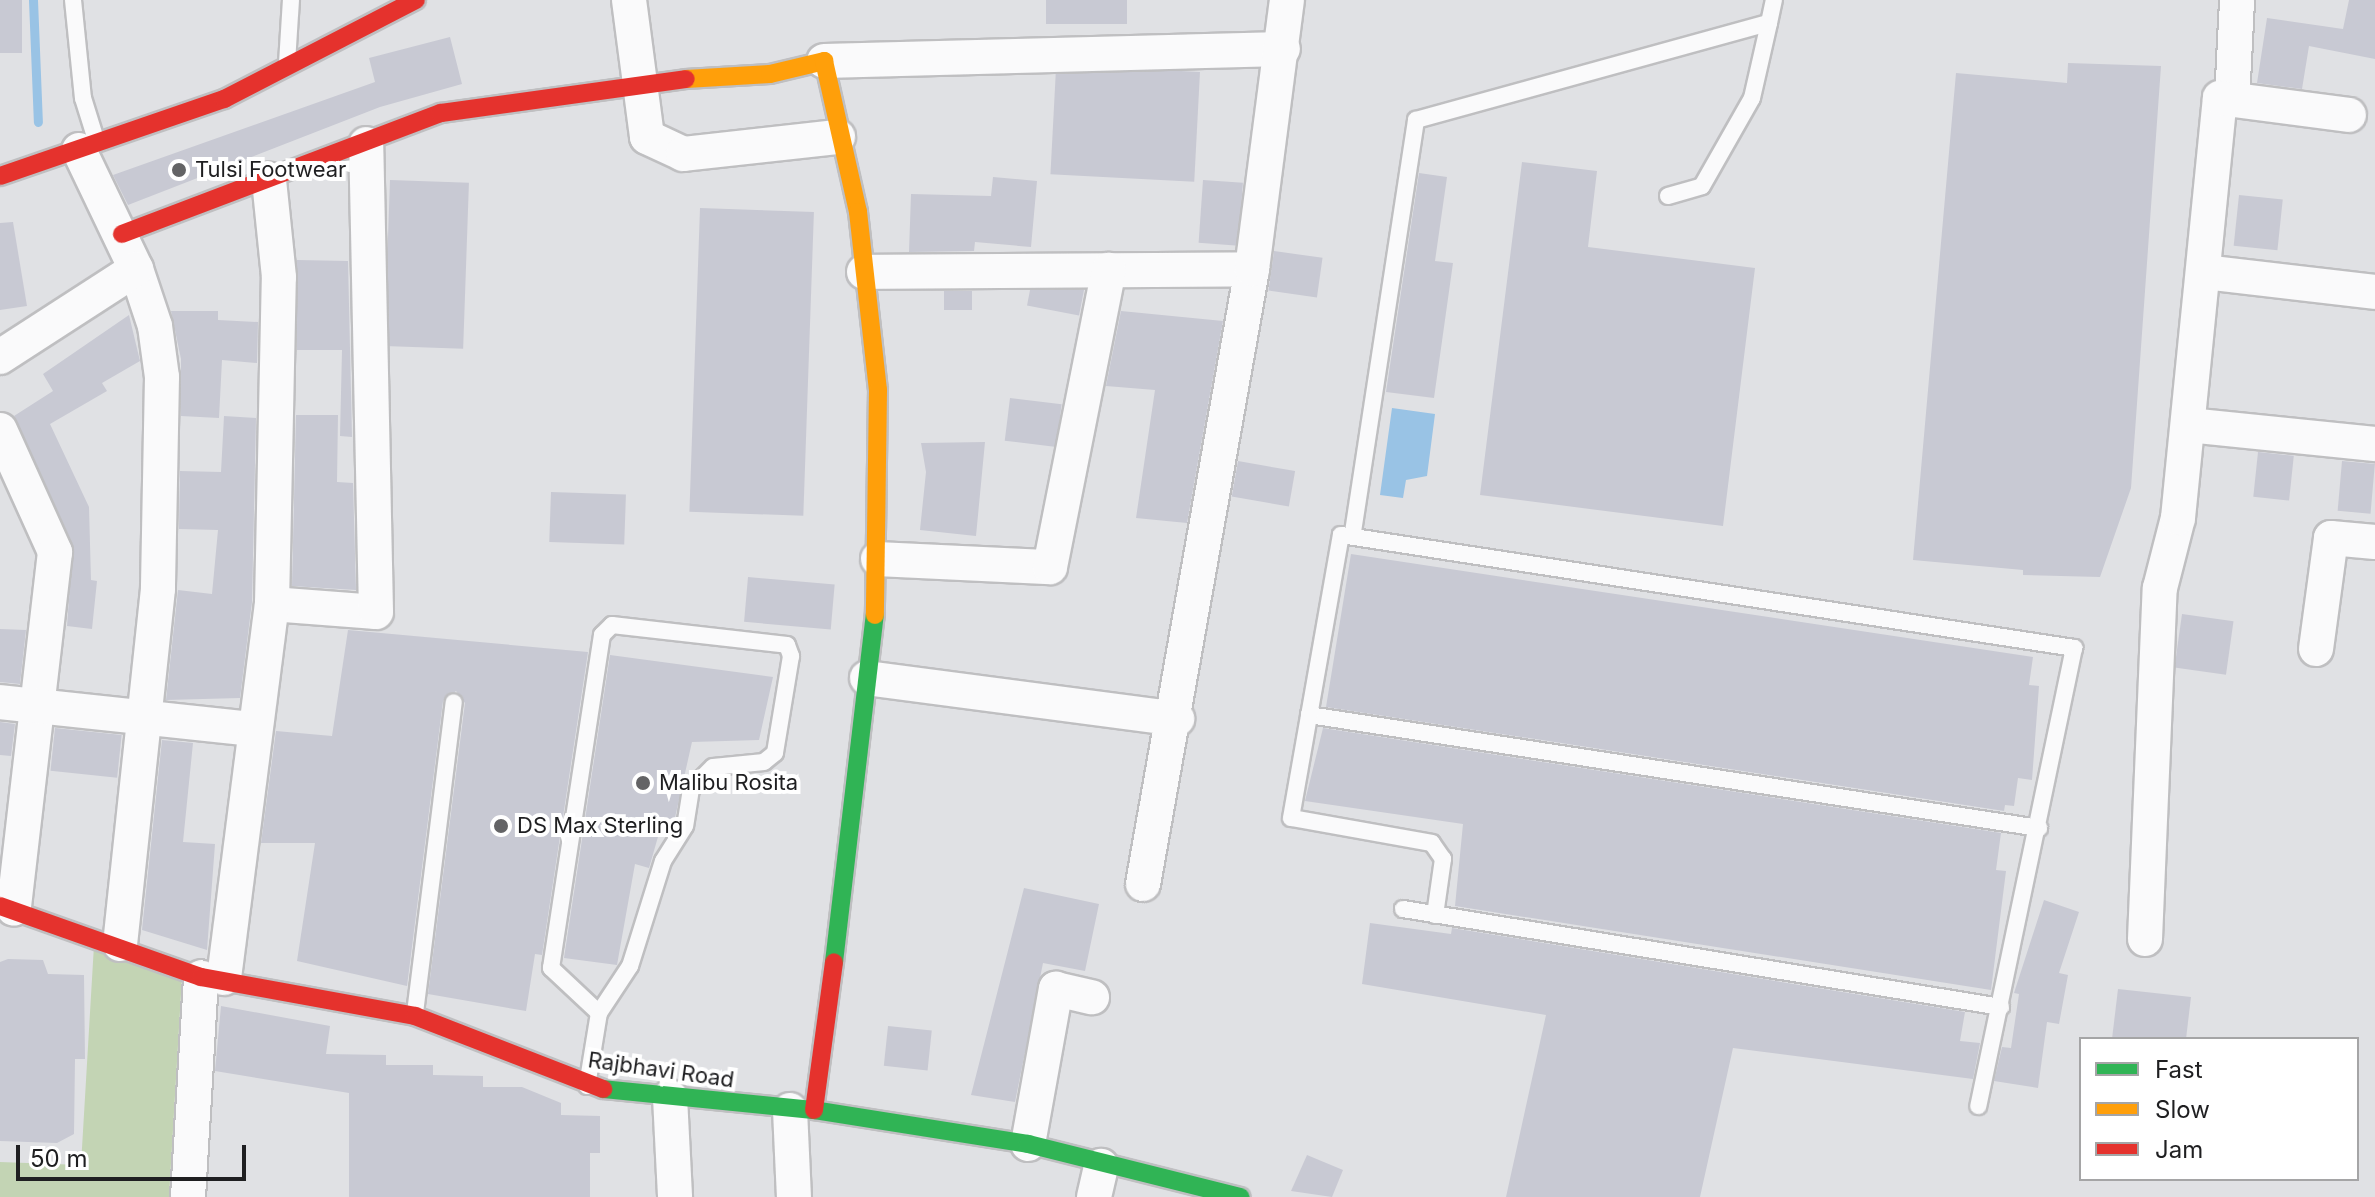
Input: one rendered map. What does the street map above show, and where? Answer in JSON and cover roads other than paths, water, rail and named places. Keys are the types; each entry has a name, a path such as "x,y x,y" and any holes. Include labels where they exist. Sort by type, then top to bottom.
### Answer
{"street":[{"path":"0,176 224,99 416,0"},
{"path":"629,0 636,82 647,137 683,154 838,137"},
{"path":"1143,884 1177,719 1192,590 1252,269 1287,0"},
{"path":"2232,100 2237,0"},
{"path":"122,234 441,113 636,82 770,74 824,61 1283,49"},
{"path":"794,1197 802,1110 867,678 874,657 878,559 878,390 858,212 838,137 824,61"},
{"path":"2145,939 2160,588 2178,518 2220,98 2349,115"},
{"path":"272,604 376,612 366,144"},
{"path":"88,147 155,326 162,377 158,589 120,944"},
{"path":"188,1197 212,978 272,604 279,277 269,180"},
{"path":"0,357 136,269"},
{"path":"864,272 1252,269"},
{"path":"878,559 1050,567 1109,270"},
{"path":"2205,272 2375,292"},
{"path":"2188,425 2375,444"},
{"path":"0,430 54,543 37,707 7,907"},
{"path":"2316,649 2331,538 2375,542"},
{"path":"867,678 1177,719"},
{"path":"0,702 144,715 251,729"},
{"name":"Rajbhavi Road","path":"7,907 212,978 415,1016 587,1087 802,1110 1028,1144 1098,1182 1241,1197"},
{"path":"1028,1144 1056,989 1092,997"},
{"path":"670,1097 675,1197"}],"lane":[{"path":"73,0 88,147"},
{"path":"286,68 291,0"},
{"path":"1668,196 1702,186 1752,98 1774,0"},
{"path":"1353,532 1416,120 1769,23"},
{"path":"1435,915 1443,859 1432,843 1291,818 1341,535 1353,532 2074,648 2039,828 1978,1106"},
{"path":"587,1087 599,1013 630,966 663,861 685,826 691,789 713,767 764,762 775,753 791,656 787,645 612,625 602,635 551,968 599,1013"},
{"path":"415,1016 454,702"},
{"path":"1309,715 2039,828"},
{"path":"1403,909 2001,1007"}],"water":[{"path":"1392,408 1435,414 1427,476 1406,480 1403,498 1380,495"}],"waterway":[{"path":"33,0 38,122"}],"place":[{"name":"Tulsi Footwear","path":"179,170"},
{"name":"Malibu Rosita","path":"643,783"},
{"name":"DS Max Sterling","path":"501,826"}]}
